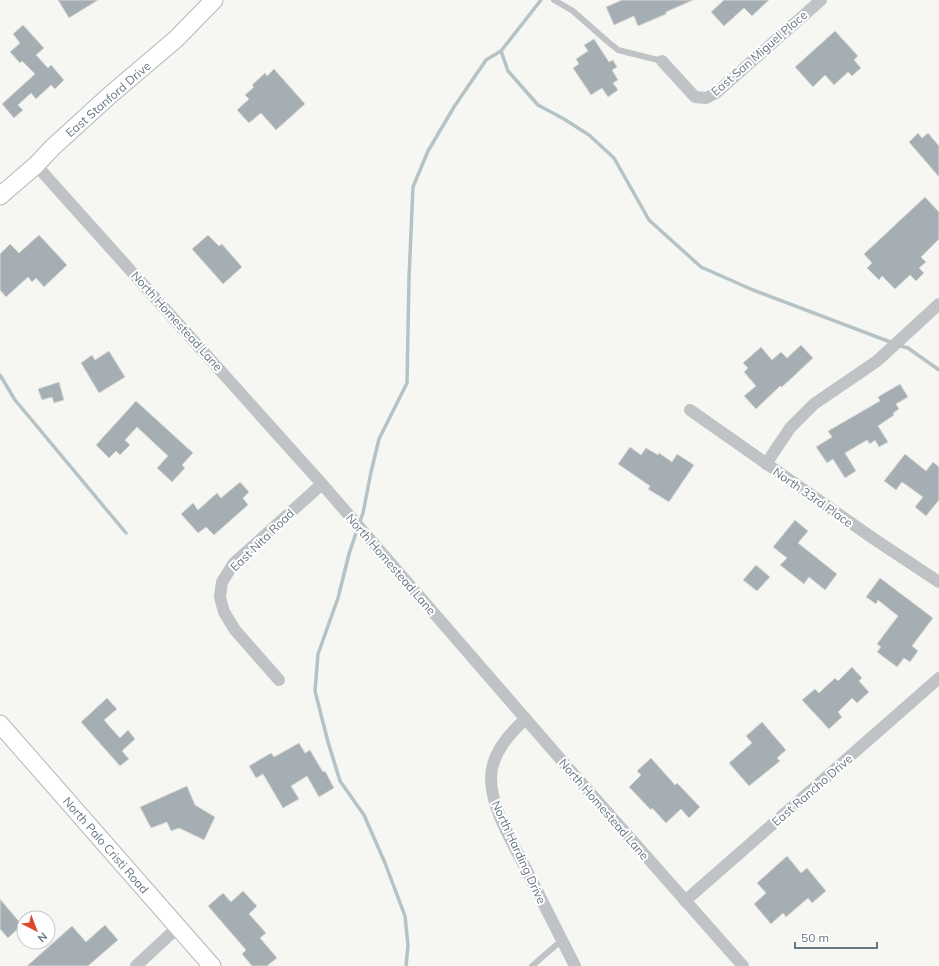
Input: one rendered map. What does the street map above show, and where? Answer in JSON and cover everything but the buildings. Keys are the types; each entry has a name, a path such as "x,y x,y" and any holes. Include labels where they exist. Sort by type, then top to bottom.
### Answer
{"street":[{"name":"East Stanford Drive","path":"0,196 36,165 83,119 176,39 214,0"},
{"name":"East San Miguel Place","path":"662,61 695,97 706,98 716,93 821,0"},
{"name":"North Homestead Lane","path":"36,165 322,484 743,966"},
{"path":"766,464 790,428 814,404 865,370 892,348 939,304"},
{"name":"North 33rd Place","path":"690,410 874,539 939,582"},
{"name":"East Nita Road","path":"279,680 235,630 224,612 220,597 222,582 234,563 322,484"},
{"name":"East Rancho Drive","path":"685,901 939,678"},
{"name":"North Harding Drive","path":"526,719 516,727 500,748 494,762 491,776 492,795 499,815 512,843 575,966"},
{"name":"North Palo Cristi Road","path":"0,724 212,966"},
{"path":"136,966 178,927"}],"lane":[{"path":"554,0 573,11 618,50 662,61"},
{"path":"532,966 562,940"}],"waterway":[{"path":"359,524 363,513 379,439 407,383 409,278 413,187 428,151 454,107 486,60 501,51 541,0"},
{"path":"501,51 508,71 538,105 589,135 614,158 649,220 701,267 753,290 893,343"},
{"path":"898,345 908,348 939,370"},
{"path":"0,375 15,400 126,533"},
{"path":"357,530 349,554 338,598 318,654 315,691 340,781 364,815 385,863 405,916 408,945 406,966"}]}
